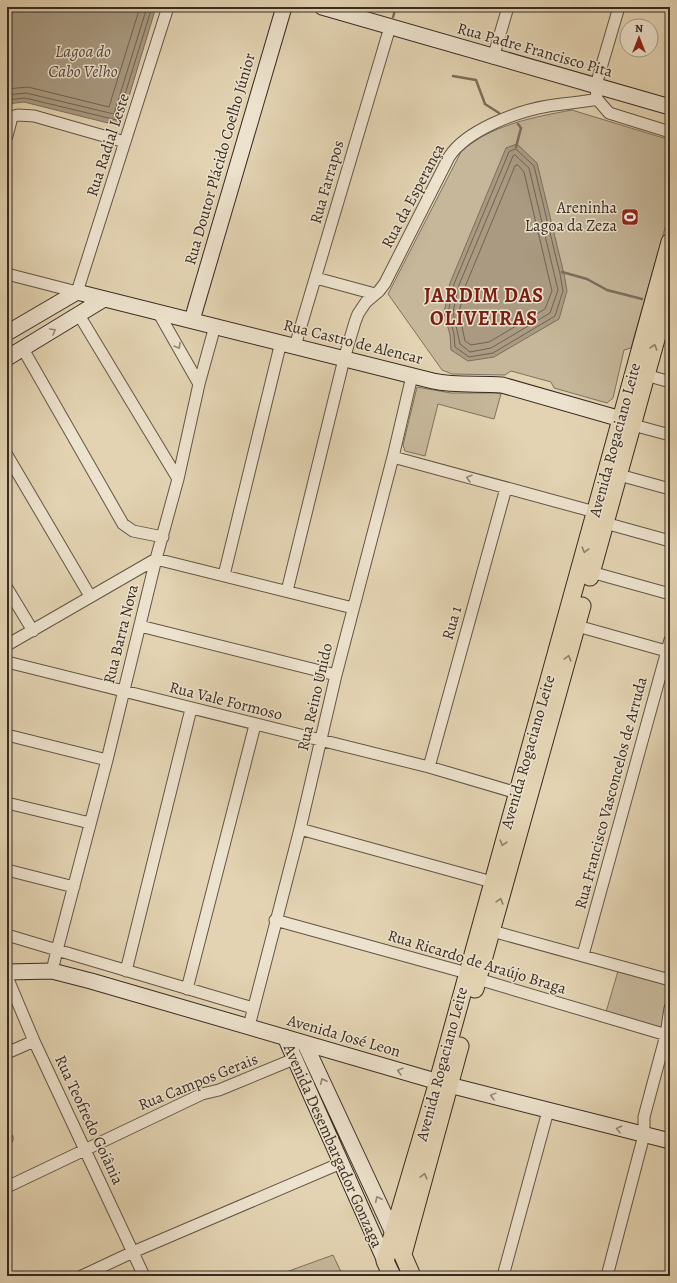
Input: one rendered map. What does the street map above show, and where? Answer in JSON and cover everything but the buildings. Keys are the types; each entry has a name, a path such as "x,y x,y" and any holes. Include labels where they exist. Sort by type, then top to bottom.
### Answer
{"main road":[{"name":"Avenida Rogaciano Leite","path":"570,624 591,572 600,518 619,475 627,422 646,375 662,303 670,242"},
{"name":"Avenida Rogaciano Leite","path":"473,976 492,931 523,794 627,422 662,303"},
{"name":"Avenida Rogaciano Leite","path":"402,1254 444,1083 473,976 492,882 523,794"},
{"name":"Avenida Rogaciano Leite","path":"389,1269 394,1235 444,1083"},
{"name":"Avenida Desembargador Gonzaga","path":"394,1235 412,1276"}],"street":[{"name":"Rua Radial Leste","path":"77,292 168,7"},
{"name":"Rua Doutor Plácido Coelho Júnior","path":"192,320 284,7"},
{"name":"Rua Padre Francisco Pita","path":"322,7 493,58 596,92 670,107"},
{"path":"493,58 508,7"},
{"path":"596,92 619,7"},
{"name":"Rua Farrapos","path":"224,575 288,344 316,278 390,27"},
{"name":"Rua Padre Francisco Pita","path":"596,92 609,113 670,132"},
{"name":"Rua da Esperança","path":"287,591 344,359 358,314 366,302 379,292 391,274 452,151 470,136 500,120 535,108 596,92"},
{"path":"7,136 9,117 18,115 34,116 125,142"},
{"path":"7,274 77,292"},
{"path":"316,278 375,294"},
{"path":"7,333 77,292"},
{"name":"Rua Castro de Alencar","path":"77,292 445,384 502,386 627,422"},
{"path":"7,358 104,299"},
{"path":"158,312 199,384"},
{"path":"79,315 178,479"},
{"path":"21,325 27,346 123,524 133,531 163,537"},
{"name":"Rua Barra Nova","path":"52,971 107,760 156,559 178,479 199,384 215,326"},
{"path":"646,375 670,382"},
{"name":"Rua Reino Unido","path":"249,1026 275,920 300,829 336,675 393,457 412,376"},
{"path":"627,422 670,435"},
{"path":"7,455 90,596"},
{"path":"393,457 506,488 670,542"},
{"path":"619,475 670,489"},
{"name":"Rua 1","path":"429,767 506,488"},
{"path":"7,645 156,559 353,608"},
{"path":"591,572 670,594"},
{"path":"7,588 33,631"},
{"path":"570,624 668,652"},
{"path":"140,626 336,675"},
{"name":"Rua Francisco Vasconcelos de Arruda","path":"583,955 668,652 670,640"},
{"name":"Rua Vale Formoso","path":"7,662 255,725 429,767 523,794"},
{"path":"126,971 191,709"},
{"path":"187,989 255,725"},
{"path":"7,735 107,760"},
{"path":"7,803 90,823"},
{"path":"300,829 492,882"},
{"path":"7,870 74,887"},
{"name":"Rua Ricardo de Araújo Braga","path":"275,920 473,976 668,1036"},
{"path":"492,931 670,980"},
{"path":"7,935 253,1008"},
{"name":"Avenida José Leon","path":"7,972 52,971 249,1026 305,1044 444,1083 548,1111 670,1141"},
{"name":"Rua Teofredo Goiânia","path":"7,976 34,1041 144,1276"},
{"path":"607,1276 644,1135 644,1118 668,1036 670,1008"},
{"name":"Avenida Desembargador Gonzaga","path":"284,1037 389,1269"},
{"path":"7,1053 34,1041"},
{"name":"Avenida Desembargador Gonzaga","path":"305,1044 394,1235"},
{"name":"Rua Campos Gerais","path":"7,1187 202,1094 219,1090 294,1060"},
{"path":"503,1276 548,1111"},
{"path":"82,1276 133,1252 341,1163"}],"shaded area":[{"path":"572,110 670,140 670,210 631,348 624,350 613,398 607,403 554,388 551,382 511,371 505,375 452,374 442,370 388,294 461,152 485,135 499,129 528,119"},
{"path":"417,387 451,393 501,394 494,419 438,404 425,456 405,451 403,445"},
{"path":"618,971 667,985 668,989 663,1027 658,1029 606,1012"},
{"path":"333,1255 343,1276 275,1276"}],"water":[{"name":"Lagoa do Cabo Velho","path":"7,7 156,7 120,126 24,102 7,104"},
{"path":"517,144 537,163 567,291 559,319 494,357 468,361 451,350 450,335 444,313 450,283 506,148"}],"waterway":[{"path":"393,17 396,7"},
{"path":"453,76 476,80 485,104 499,113"},
{"path":"516,147 521,128 518,124"},
{"path":"562,272 587,279 607,290 642,299"}],"place":[{"name":"Areninha Lagoa da Zeza","path":"630,217"}],"district":[{"name":"JARDIM DAS OLIVEIRAS","path":"484,306"}]}
